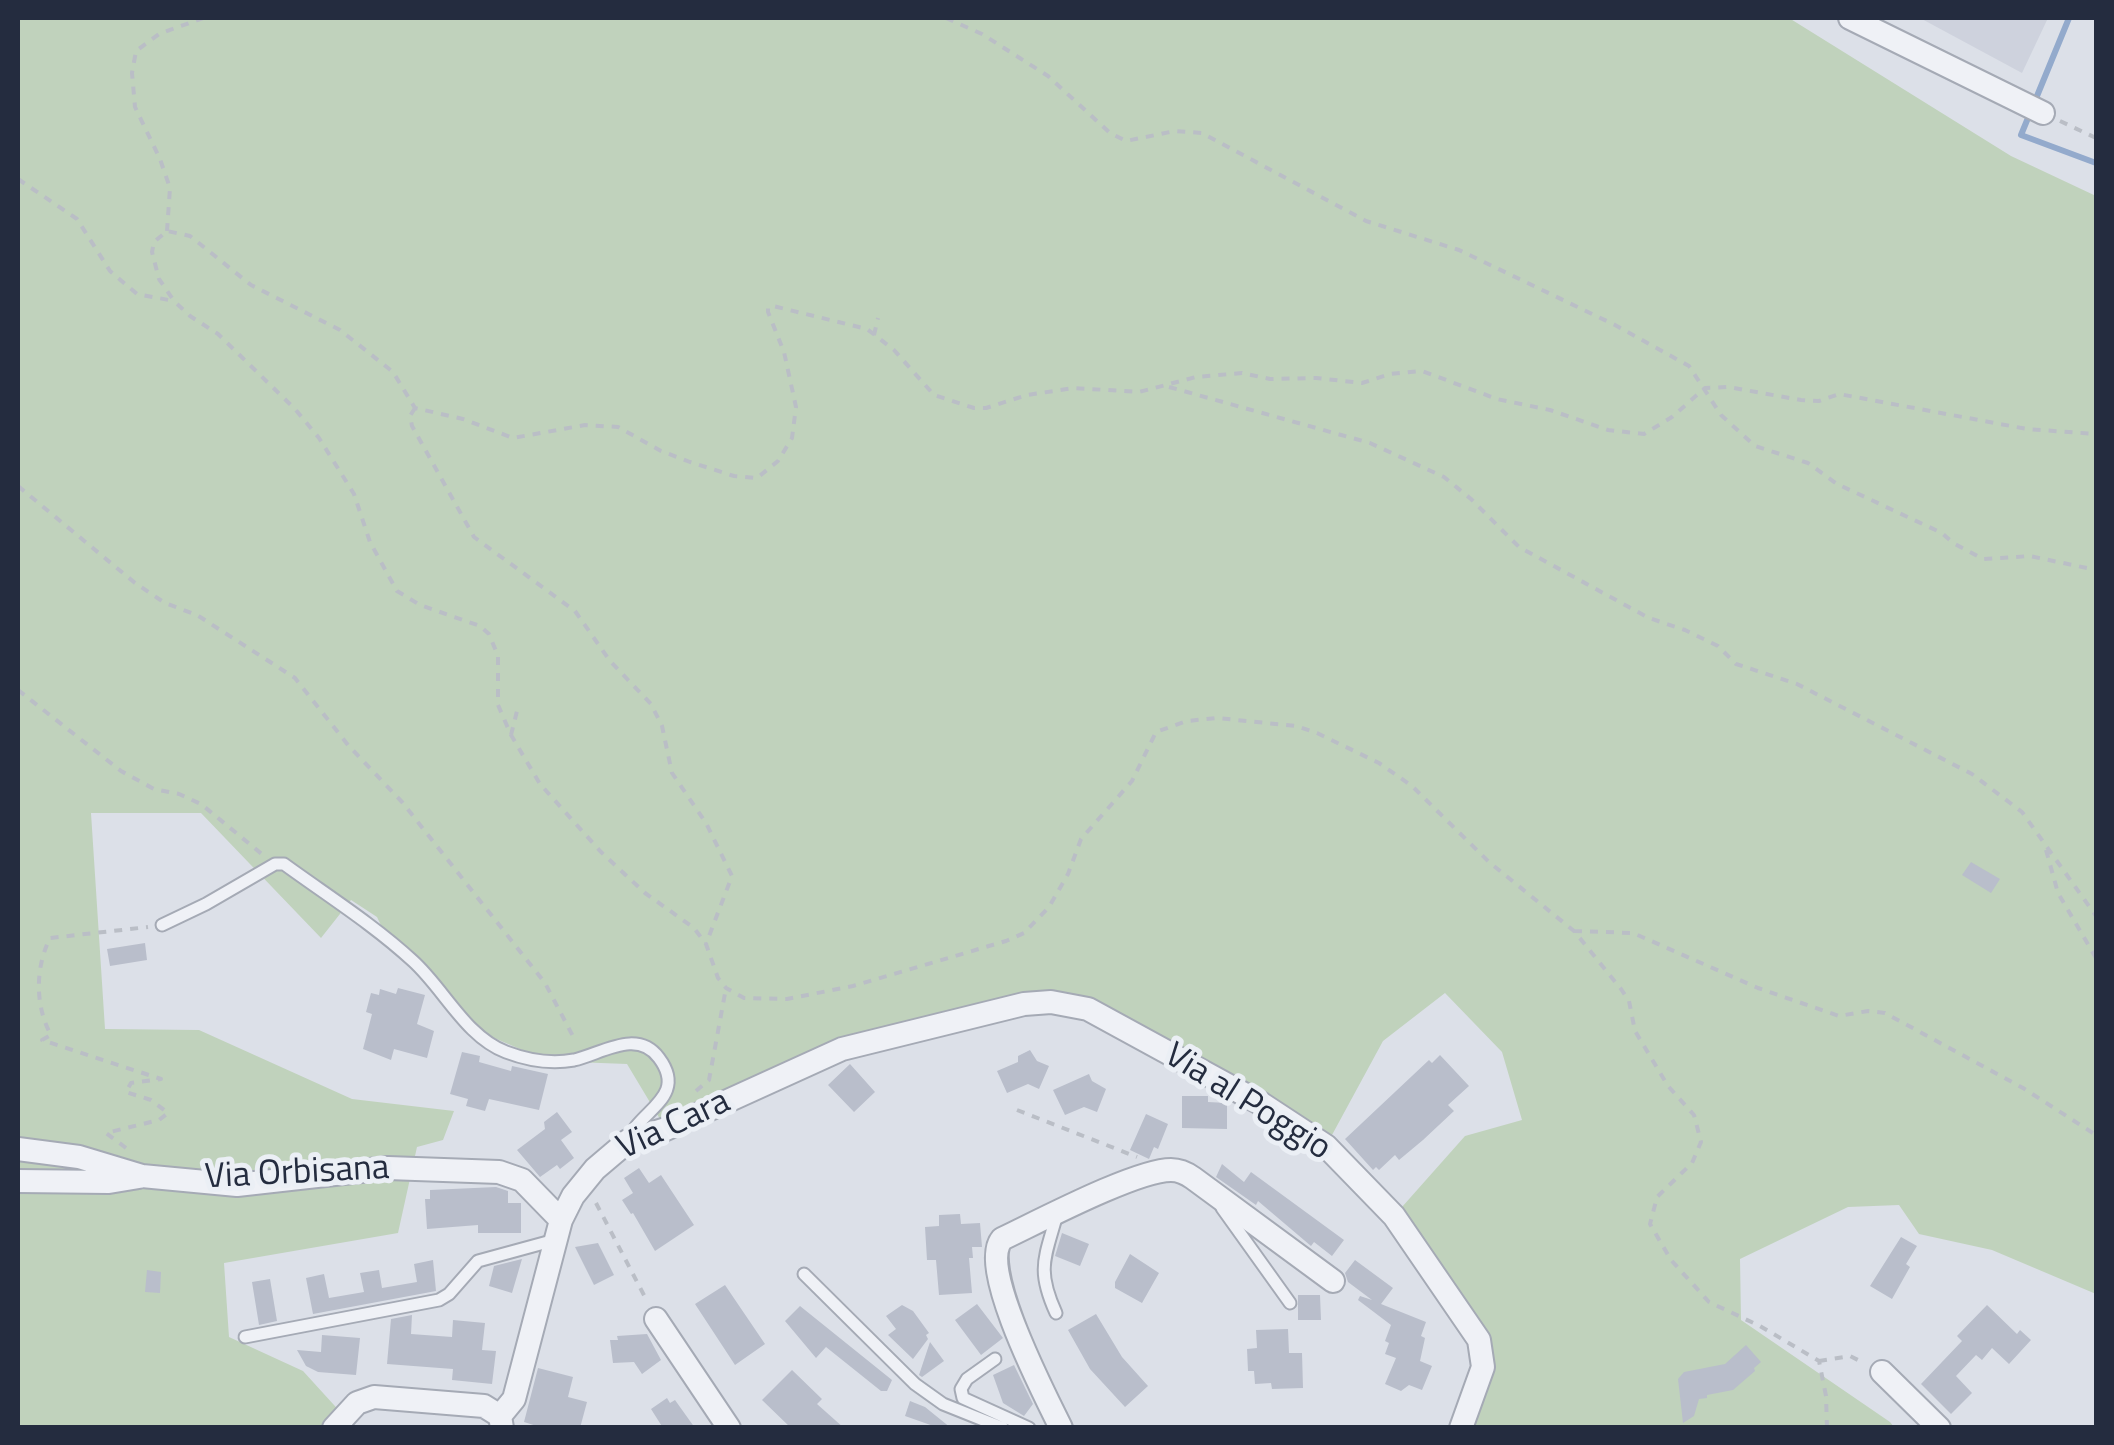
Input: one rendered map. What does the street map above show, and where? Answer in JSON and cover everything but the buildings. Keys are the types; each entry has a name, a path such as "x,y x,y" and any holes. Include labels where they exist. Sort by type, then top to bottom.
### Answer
{"street":[{"path":"1850,18 2044,112"},
{"name":"Via al Poggio","path":"1024,1004 1051,1002 1088,1009 1262,1104 1326,1146 1394,1216 1480,1340 1484,1366 1460,1428"},
{"name":"Via Cara","path":"501,1422 514,1399 558,1230 584,1182 606,1156 628,1141 666,1129 842,1049 1024,1004"},
{"name":"Via Orbisana","path":"18,1149 79,1157 142,1176 236,1185 388,1168 499,1172 522,1180 558,1230"},
{"path":"1062,1428 1004,1296 995,1253 1002,1239 1152,1174 1182,1171 1332,1281"},
{"path":"18,1181 110,1182 142,1176"},
{"path":"656,1319 729,1428"},
{"path":"1882,1372 1939,1428"},
{"path":"334,1428 357,1403 374,1397 484,1406 501,1422"}],"lane":[{"path":"162,925 275,864 284,864 417,964 473,1029 494,1047 540,1061 584,1057 613,1046 644,1046 660,1059 667,1078 665,1094 655,1111 635,1125 628,1141"},
{"path":"1211,1193 1290,1303"},
{"path":"1056,1313 1043,1285 1042,1269 1057,1214"},
{"path":"245,1337 445,1298 478,1261 558,1230"},
{"path":"804,1274 914,1384 943,1404 1002,1428"},
{"path":"994,1359 967,1379 961,1389 964,1398 1029,1428"}],"path":[{"path":"203,18 159,34 136,51 132,73 134,107 170,188 167,231 154,242 152,252 159,279 174,301 229,345 319,438 354,494 370,542 397,591 420,605 480,626 489,634 498,656 498,705 552,800 645,893 684,919 706,944 718,978 726,988 744,998 787,999 854,986 1006,942 1024,933 1049,907 1068,874 1081,839 1132,781 1156,732 1187,720 1217,718 1296,726 1379,763 1412,786 1489,862 1574,932 1629,1002 1635,1031 1668,1086 1694,1114 1701,1142 1692,1163 1656,1198 1650,1224 1671,1260 1709,1302 1819,1361 1850,1356 1882,1372"},
{"path":"946,18 982,34 1048,76 1110,133 1126,140 1175,131 1202,132 1366,222 1459,250 1615,325 1689,366 1721,415 1755,446 1808,463 1837,484 1942,533 1984,559 2030,556 2096,570"},
{"path":"2044,112 2096,138"},
{"path":"18,180 78,219 110,271 137,294 174,301"},
{"path":"167,231 190,236 251,285 340,330 394,372 415,408 463,418 512,438 585,425 618,427 661,451 734,476 757,478 778,460 792,438 796,407 784,352 768,308 783,306 860,326 920,376 934,395 974,408 986,408 1027,394 1074,388 1139,392 1196,377 1242,373 1270,379 1316,378 1362,384 1390,374 1422,371 1497,399 1550,410 1608,430 1644,434 1672,417 1705,388 1728,387 1801,400 1851,395 2027,430 2096,434"},
{"path":"874,335 878,318"},
{"path":"1164,386 1370,443 1444,477 1534,556 1649,618 1718,646 1736,664 1797,684 1972,774 2022,812 2096,916"},
{"path":"415,408 410,416 412,426 474,537 575,611 610,661 651,704 662,726 672,772 706,823 732,876 706,944"},
{"path":"18,486 134,583 165,603 197,616 294,678 348,745 402,802 545,984 584,1057"},
{"path":"18,690 121,771 154,789 201,804 275,864"},
{"path":"512,735 518,707"},
{"path":"2045,846 2058,894 2096,958"},
{"path":"142,1176 141,1160 106,1133 158,1120 168,1113 151,1100 126,1092 131,1083 161,1078 42,1040 50,1035 41,1016 40,958 50,938 162,925"},
{"path":"1574,932 1633,932 1758,988 1839,1016 1868,1011 1885,1013 2023,1088 2096,1134"},
{"path":"666,1129 708,1080 726,988"},
{"path":"1017,1110 1147,1160 1152,1174"},
{"path":"584,1182 656,1319"},
{"path":"1819,1361 1827,1428"}],"shaded area":[{"path":"1920,18 2048,18 2022,73"}],"green space":[{"path":"18,18 1789,18 2011,156 2096,196 2096,1294 1992,1250 1919,1234 1899,1205 1848,1207 1740,1259 1741,1320 1894,1427 1461,1427 1483,1367 1394,1216 1465,1136 1522,1120 1502,1052 1445,993 1383,1041 1326,1146 1051,1002 842,1049 666,1129 627,1064 548,1061 473,1029 388,940 377,917 351,900 321,938 201,813 91,813 105,1029 199,1030 352,1099 454,1111 443,1140 417,1147 398,1233 224,1263 229,1337 303,1371 344,1416 334,1427 18,1427"}],"waterway":[{"path":"2069,18 2021,135 2096,163"}]}
